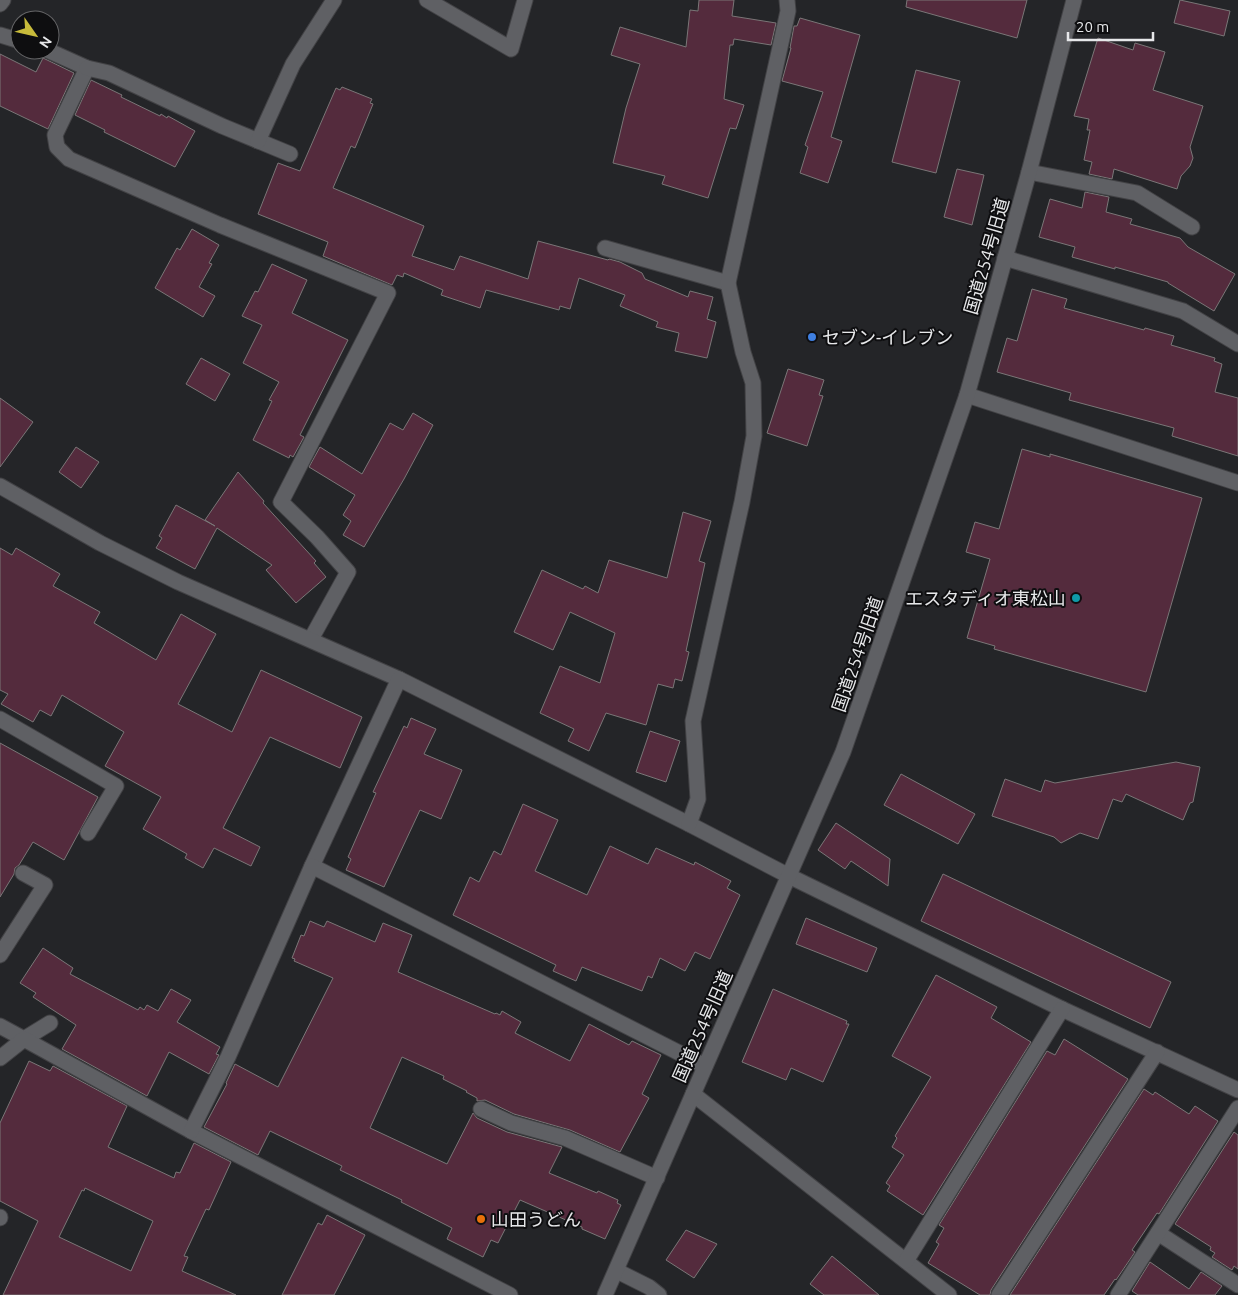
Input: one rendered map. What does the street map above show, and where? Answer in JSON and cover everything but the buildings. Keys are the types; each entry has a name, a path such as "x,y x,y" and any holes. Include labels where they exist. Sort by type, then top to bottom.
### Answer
{"street":[{"path":"0,4 3,0"},
{"path":"258,141 293,64 334,0"},
{"path":"427,0 511,49 525,0"},
{"path":"689,824 698,799 693,720 742,502 754,436 753,383 743,352 728,283 788,11 787,0"},
{"name":"国道254号旧道","path":"605,1295 843,752 967,395 1029,172 1074,0"},
{"path":"60,56 86,68 109,73 213,122 290,154"},
{"path":"86,68 55,134 57,146 69,159 220,225 388,293 281,502 317,537 348,572 311,639"},
{"path":"1029,172 1137,193 1192,227"},
{"path":"606,248 728,283"},
{"path":"1005,258 1183,311 1238,344"},
{"path":"967,395 1238,483"},
{"path":"0,486 100,543 170,577 399,679 789,876 1062,1009 1238,1090"},
{"path":"191,1132 228,1057 312,866 399,679"},
{"path":"0,719 116,786 88,833"},
{"path":"312,866 704,1066"},
{"path":"0,955 45,885 23,874"},
{"path":"906,1260 1062,1009"},
{"path":"0,1058 24,1039 50,1023"},
{"path":"0,1026 191,1132 510,1295"},
{"path":"999,1295 1157,1052"},
{"path":"693,1094 949,1295"},
{"path":"1118,1295 1238,1108"},
{"path":"481,1109 511,1123 566,1138 657,1178"},
{"path":"1158,1233 1236,1287"},
{"path":"617,1271 649,1287 659,1295"}],"place":[{"name":"セブン-イレブン","path":"812,337"},
{"name":"エスタディオ東松山","path":"1076,598"},
{"name":"山田うどん","path":"481,1219"}]}
